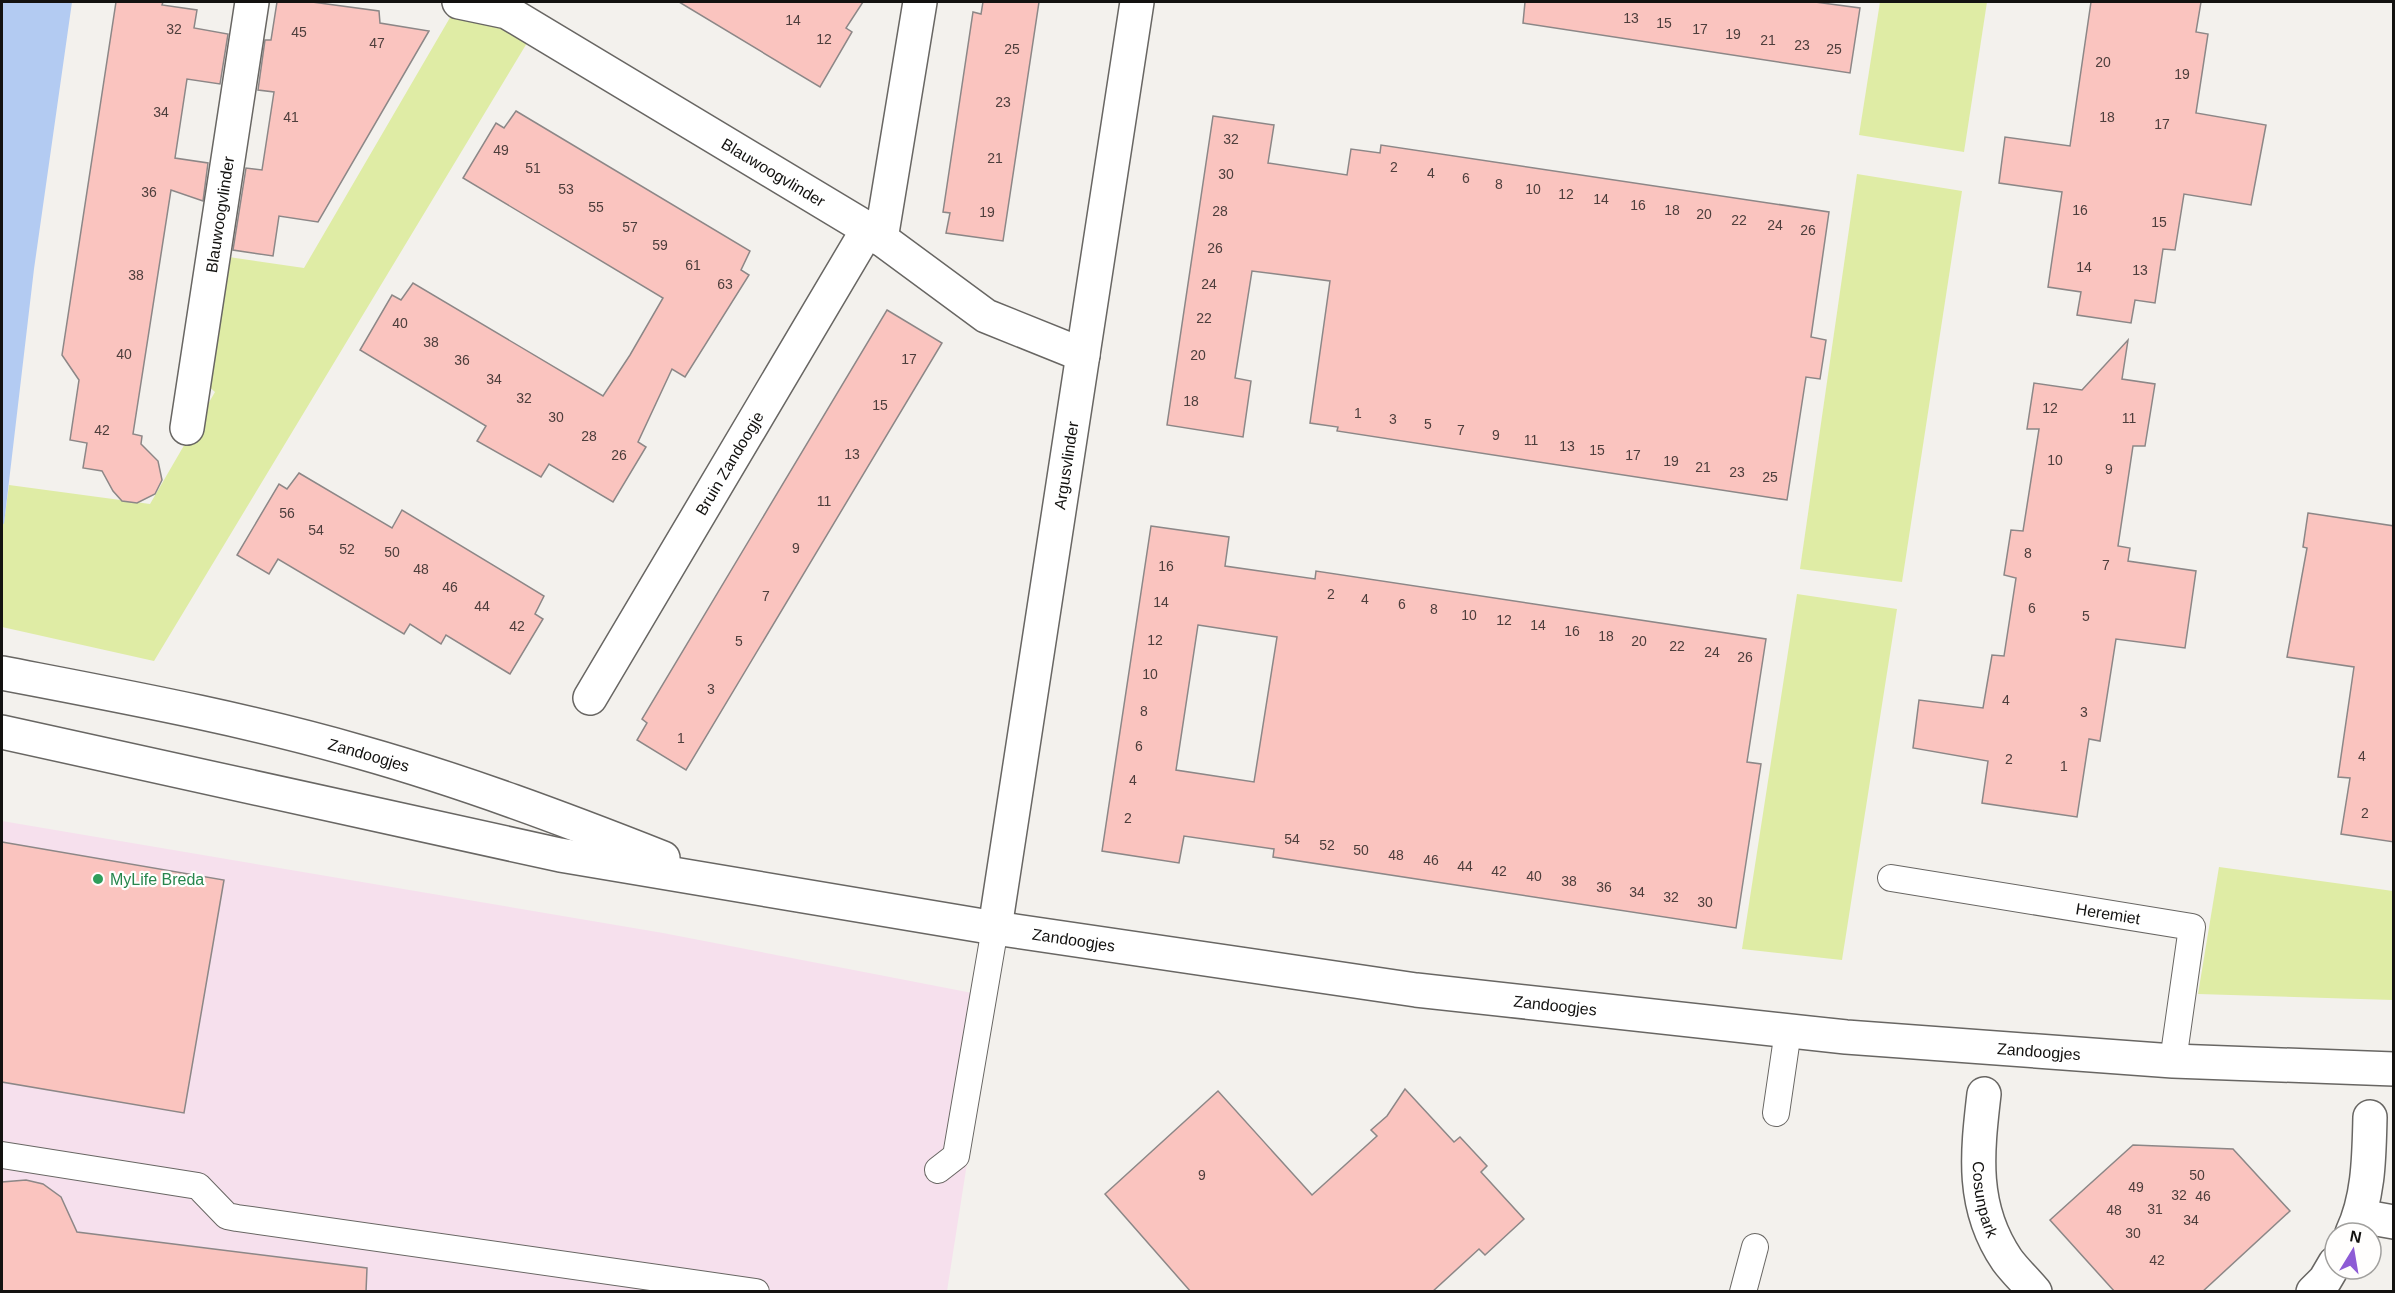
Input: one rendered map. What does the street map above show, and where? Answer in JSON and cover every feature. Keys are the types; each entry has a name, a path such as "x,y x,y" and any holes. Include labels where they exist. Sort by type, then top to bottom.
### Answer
{"street":[{"name":"Blauwoogvlinder","path":"187,428 252,2"},
{"name":"Blauwoogvlinder","path":"459,2 507,12 874,234 986,316 1083,355"},
{"name":"Bruin Zandoogje","path":"590,698 874,234 920,2"},
{"name":"Argusvlinder","path":"995,928 1137,2"},
{"name":"Zandoogjes","path":"2,673 177,708 360,752 564,819 724,882"},
{"name":"Zandoogjes","path":"2,732 560,855 995,928 1416,990 1788,1031 2174,1061 2394,1069"},
{"name":"Cosunpark","path":"1984,1094 1977,1157 1982,1209 2007,1260 2035,1292"},
{"path":"2357,1221 2368,1173 2370,1117"},
{"path":"2313,1292 2324,1281"}],"lane":[{"name":"Heremiet","path":"1891,878 2192,927 2174,1061"},
{"path":"938,1170 956,1156 963,1067 995,928"},
{"path":"1776,1113 1788,1031"},
{"path":"2,1155 198,1186 227,1216 614,1282 756,1292"},
{"path":"1743,1292 1755,1247"}],"shaded area":[{"path":"2,821 663,933 993,997 947,1291 2,1291"}],"green space":[{"path":"1880,2 1987,2 1964,152 1859,135"},
{"path":"455,9 475,12 527,43 154,661 2,627 2,523 4,523 9,485 150,504 215,392 198,377 215,255 304,268"},
{"path":"1857,174 1962,191 1902,582 1800,569"},
{"path":"1797,594 1897,609 1842,960 1742,949"},
{"path":"2219,867 2393,891 2393,1000 2198,994"}],"water":[{"path":"2,2 72,2 34,269 4,524 2,523"}],"building":[{"path":"116,2 163,2 162,5 197,10 194,28 228,34 220,84 187,79 175,158 208,163 203,201 171,190 133,434 142,436 141,444 158,461 162,480 155,494 137,503 122,501 113,491 102,471 83,468 87,443 70,440 79,380 62,355"},
{"path":"277,2 312,2 379,11 380,23 429,31 318,222 279,216 273,256 233,250 246,168 262,170 274,92 258,90 265,40 271,40"},
{"path":"679,2 863,2 846,28 852,32 820,87"},
{"path":"983,2 1039,2 1003,241 946,233 950,213 943,212 973,12 981,14"},
{"path":"1525,2 1815,2 1860,8 1850,73 1523,23"},
{"path":"2091,2 2201,2 2196,32 2208,34 2196,113 2266,125 2251,205 2184,194 2175,250 2163,249 2155,303 2135,300 2131,323 2077,315 2081,292 2048,287 2062,192 1999,183 2005,137 2070,146"},
{"path":"516,111 750,251 741,270 749,275 685,377 672,369 638,442 646,447 613,502 549,464 541,477 477,441 486,426 360,350 392,295 401,300 413,283 603,396 630,355 663,298 463,178 496,123 504,128"},
{"path":"1213,116 1274,125 1268,163 1347,175 1351,149 1380,153 1381,145 1829,212 1811,337 1826,340 1820,379 1806,377 1787,500 1337,431 1338,427 1310,423 1330,281 1252,271 1235,378 1251,381 1243,437 1167,425"},
{"path":"887,310 942,343 686,770 637,740 647,723 642,719"},
{"path":"2128,340 2122,379 2155,384 2145,446 2133,446 2118,546 2130,548 2128,561 2196,571 2185,648 2116,639 2100,741 2089,739 2077,817 1982,803 1988,761 1913,748 1919,700 1983,708 1992,655 2004,656 2016,578 2004,575 2011,530 2023,531 2039,429 2027,429 2034,383 2082,390"},
{"path":"299,473 392,528 402,510 544,596 535,614 543,619 510,674 446,635 441,644 410,624 404,634 278,559 269,574 237,555 279,484 287,489"},
{"path":"2308,513 2394,526 2394,842 2341,834 2350,778 2338,777 2354,667 2287,657 2307,548 2303,547"},
{"path":"1151,526 1229,537 1225,566 1315,579 1316,571 1766,639 1747,762 1761,764 1736,928 1273,857 1274,849 1184,836 1179,863 1102,851","holes":["1198,625 1277,637 1254,782 1176,770"]},
{"path":"2,842 224,880 184,1113 2,1082"},
{"path":"1405,1089 1454,1142 1460,1137 1487,1166 1481,1172 1524,1219 1485,1255 1479,1249 1432,1292 1191,1292 1105,1194 1218,1091 1312,1195 1377,1136 1371,1130 1387,1116"},
{"path":"2133,1145 2233,1149 2290,1211 2202,1292 2115,1292 2050,1220"},
{"path":"26,1180 43,1184 61,1197 77,1232 367,1268 366,1292 2,1292 2,1182"}],"place":[{"name":"MyLife Breda","path":"98,879"}]}
